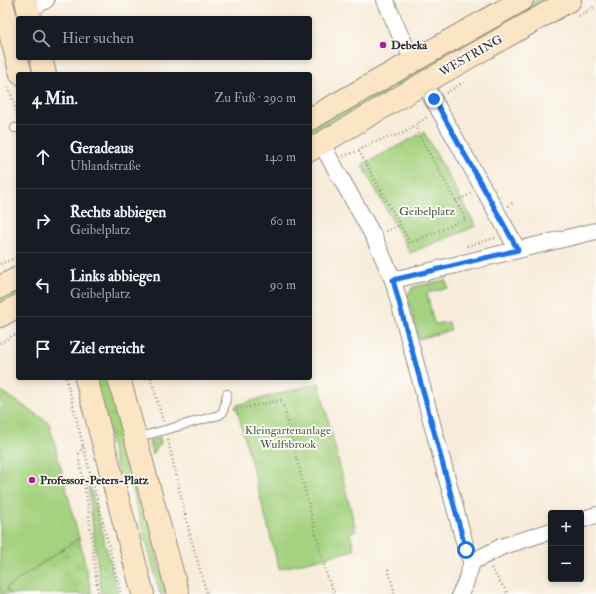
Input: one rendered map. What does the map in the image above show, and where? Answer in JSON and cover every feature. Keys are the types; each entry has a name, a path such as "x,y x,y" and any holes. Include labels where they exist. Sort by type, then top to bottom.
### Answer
{"main road":[{"path":"1,0 3,23 16,60"},
{"name":"WESTRING","path":"320,150 429,91 570,0"},
{"name":"WESTRING","path":"312,118 517,1"},
{"path":"16,60 20,72"},
{"path":"42,60 44,72"},
{"path":"0,287 16,279"},
{"path":"0,316 16,307"},
{"path":"87,380 143,594"},
{"path":"120,380 178,594"}],"street":[{"path":"385,0 401,37 414,61"},
{"path":"429,91 518,250"},
{"path":"320,150 374,237 393,280 467,552 472,562 460,594"},
{"path":"393,280 596,231"},
{"path":"584,519 596,515"},
{"path":"472,562 501,547 548,532"}],"lane":[{"path":"135,439 219,415 223,412 227,394"}],"path":[{"path":"320,150 359,151 371,143 404,132 416,126 430,114 429,91"},
{"path":"359,151 410,243 466,219 419,135 416,126"},
{"path":"383,233 400,225"},
{"path":"0,264 16,258"},
{"path":"0,343 16,334"},
{"path":"67,380 121,594"},
{"path":"152,380 166,431 190,535 207,594"},
{"path":"223,412 282,400 327,578 335,594"},
{"path":"83,445 78,455 88,505 98,594"},
{"path":"488,564 508,594"},
{"path":"388,569 395,594"}],"green space":[{"path":"537,0 545,0 527,10 511,23 399,91 393,81"},
{"path":"384,86 389,97 312,141 312,126"},
{"name":"Geibelplatz","path":"424,132 476,226 410,253 362,165"},
{"path":"446,280 448,288 427,293 434,324 449,322 451,330 419,339 407,296 413,287"},
{"path":"16,287 16,297 0,306 0,295"},
{"path":"95,380 108,380 138,483 167,594 160,594 131,485 119,478"},
{"name":"Kleingartenanlage Wulfsbrook","path":"319,383 356,531 350,532 354,550 279,569 236,405"},
{"name":"Professor-Peters-Platz","path":"0,390 49,423 79,538 6,588 10,594 0,594"},
{"path":"160,437 161,443 152,455 149,441"},
{"path":"88,478 118,594 101,594"},
{"path":"79,538 92,594 10,594 6,588"}],"place":[{"name":"Debeka","path":"383,45"},
{"name":"Professor-Peters-Platz","path":"32,480"}],"route":[{"path":"434,99 518,250 393,280 466,550"}]}
